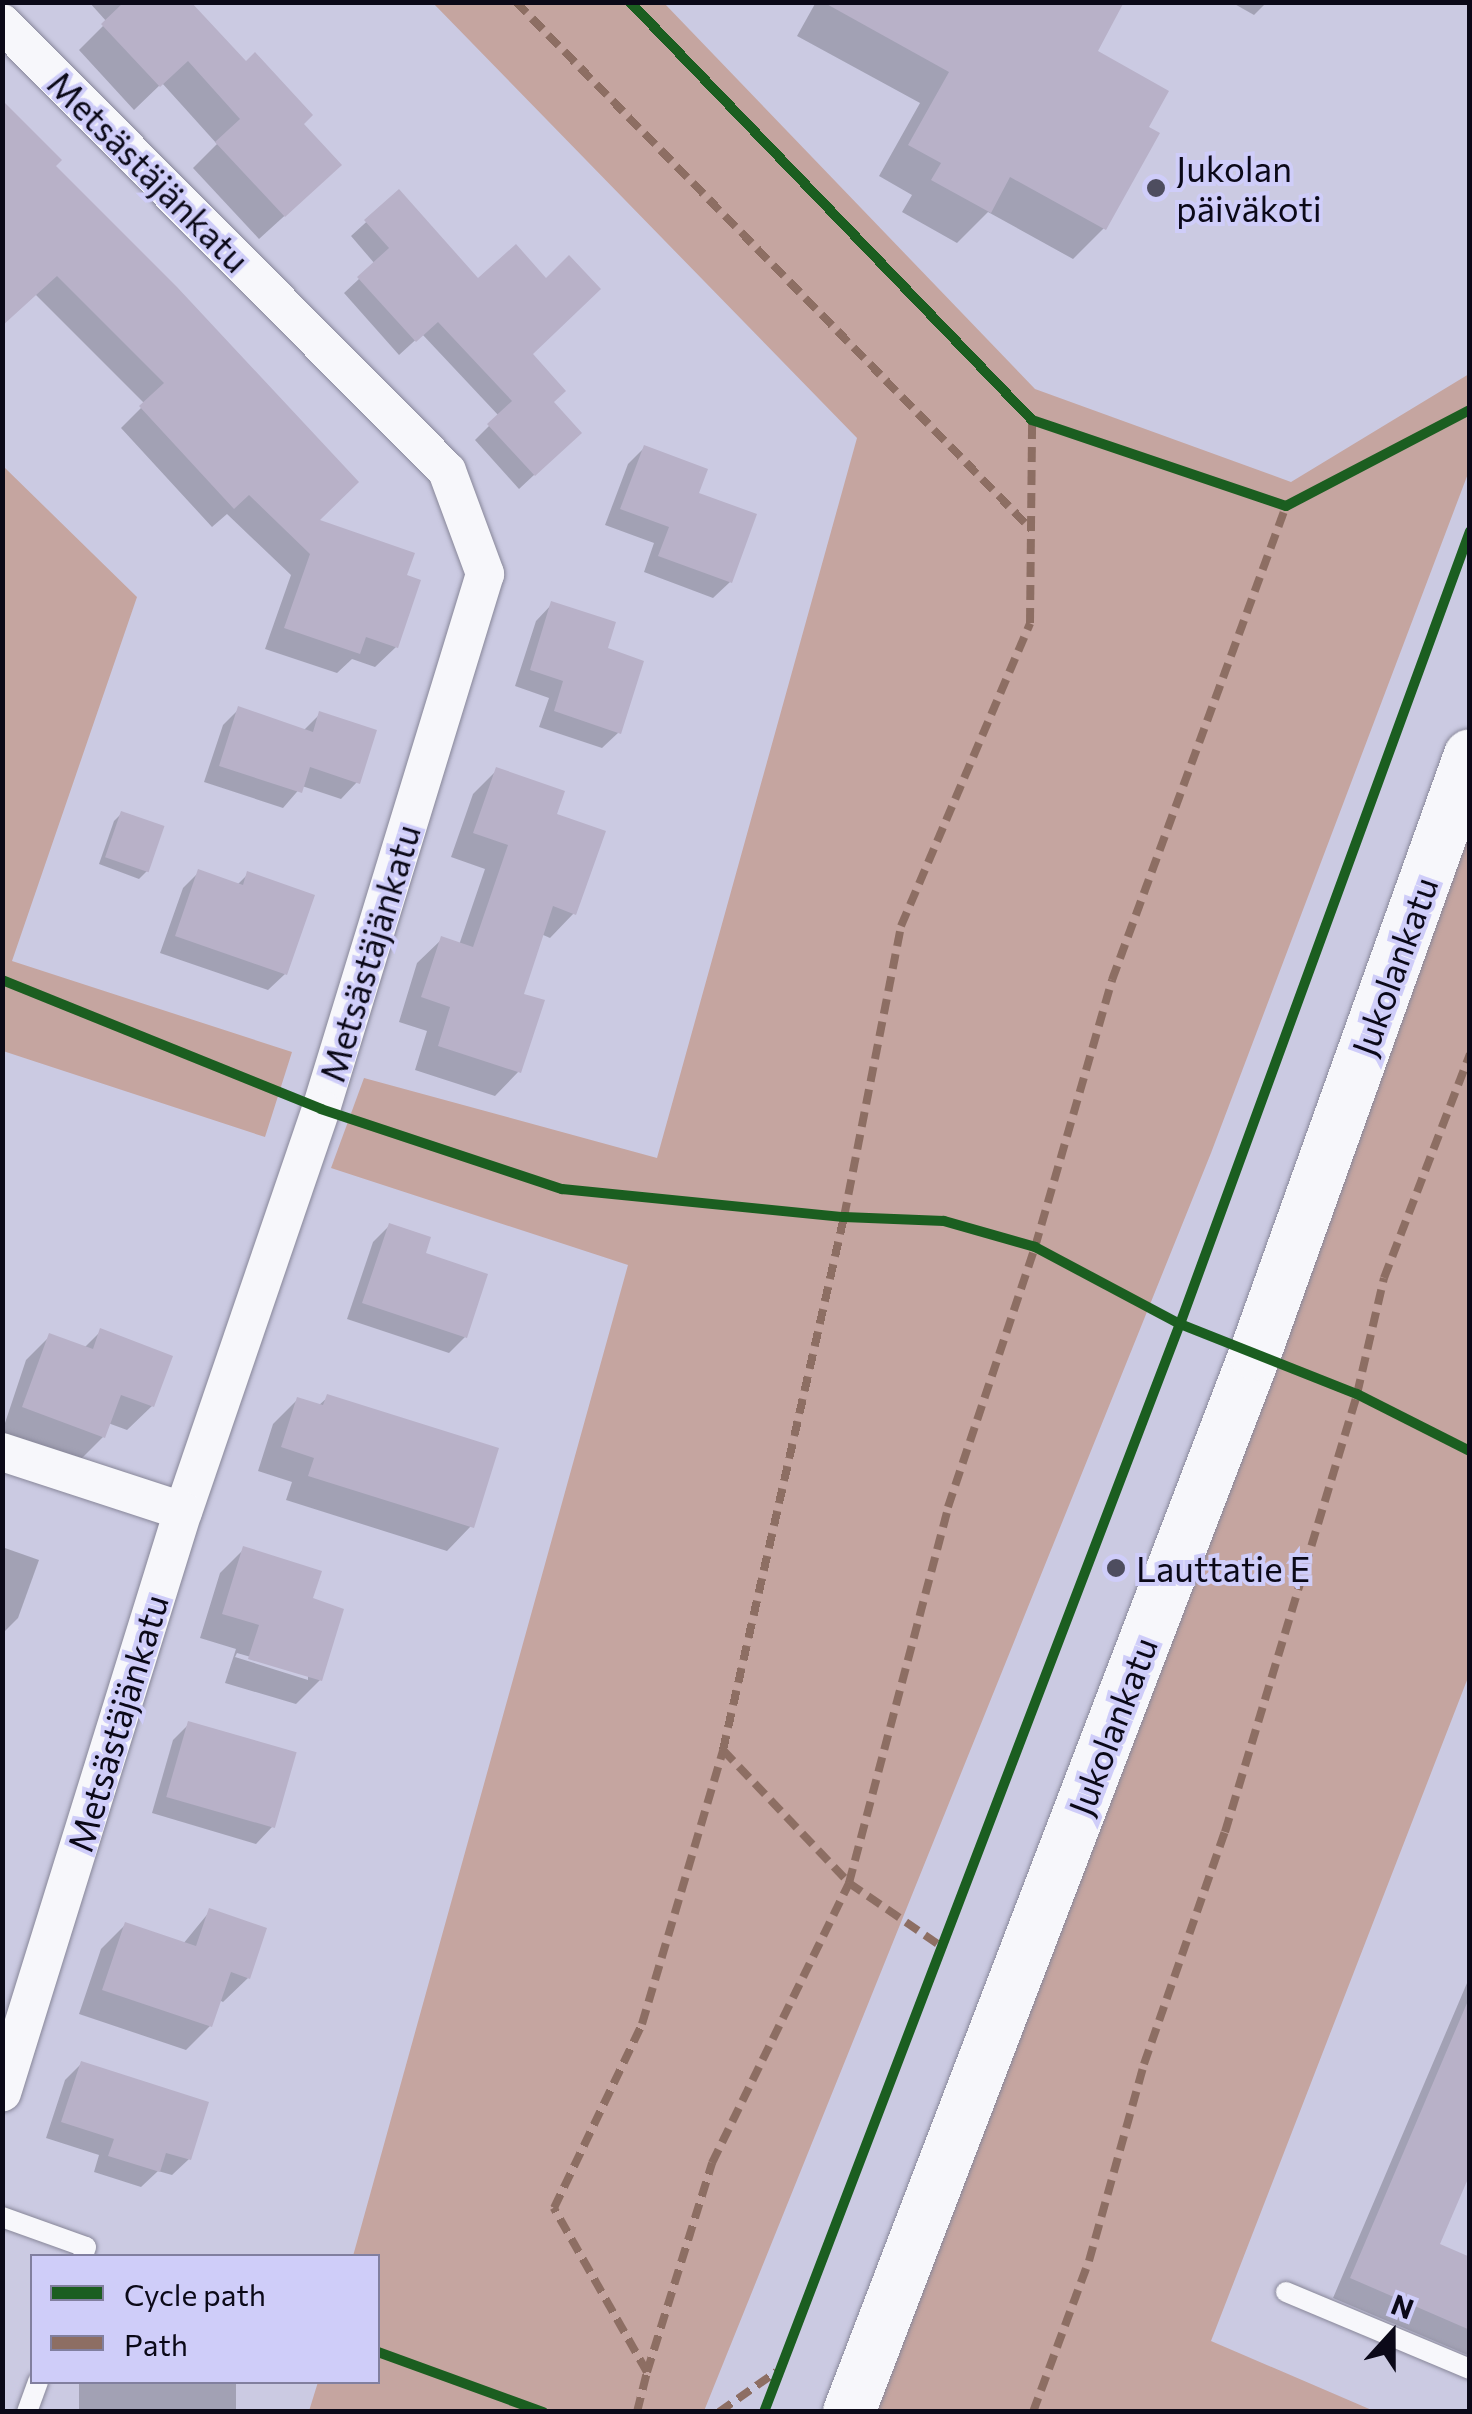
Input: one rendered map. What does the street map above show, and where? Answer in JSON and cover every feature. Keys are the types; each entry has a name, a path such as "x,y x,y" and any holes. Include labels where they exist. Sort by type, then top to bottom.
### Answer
{"main road":[{"name":"Jukolankatu","path":"849,2412 1248,1372 1470,755"}],"street":[{"name":"Metsästäjänkatu","path":"2,24 447,471 485,574 320,1109 183,1511 2,2093"},
{"path":"2,1452 183,1511"}],"lane":[{"path":"2,2217 86,2248 84,2254"},
{"path":"1286,2292 1470,2369"},
{"path":"27,2412 37,2384"}],"shaded area":[{"path":"433,3 664,3 1035,389 1291,482 1469,374 1469,471 1211,1153 704,2411 309,2411 317,2384 380,2384 380,2254 354,2254 628,1265 331,1168 364,1078 657,1158 857,438"},
{"path":"3,466 137,597 12,961 292,1052 265,1137 3,1051"},
{"path":"1469,806 1469,1675 1211,2341 1374,2411 872,2412"}],"building":[{"path":"124,2 191,2 246,61 255,52 313,115 304,124 342,165 285,217 215,142 240,119 188,61 160,87 101,24"},
{"path":"823,2 1124,2 1098,51 1169,91 1149,127 1160,133 1106,230 1010,177 991,213 931,180 941,163 908,145 949,72"},
{"path":"2,100 62,160 56,166 177,287 359,482 320,520 415,553 407,575 421,580 398,648 366,637 360,654 284,628 310,554 249,495 234,509 139,406 164,383 57,276 2,326"},
{"path":"399,189 478,278 516,244 546,278 569,255 601,289 533,354 566,391 554,402 582,433 535,476 487,424 512,401 438,322 416,342 357,277 389,248 364,220"},
{"path":"644,445 708,469 699,493 757,514 732,583 658,556 669,527 620,509"},
{"path":"551,601 616,622 608,648 644,661 621,734 554,711 563,681 530,670"},
{"path":"238,706 313,732 319,711 377,730 360,784 310,767 302,793 219,766"},
{"path":"496,767 565,791 557,814 606,831 576,915 553,906 524,994 545,1000 521,1073 438,1046 450,1007 421,997 441,936 473,947 508,845 473,833"},
{"path":"121,811 164,826 149,872 105,857"},
{"path":"198,869 243,885 247,871 315,895 287,975 175,936"},
{"path":"389,1223 431,1237 426,1253 488,1274 467,1338 362,1303"},
{"path":"100,1328 173,1356 154,1407 121,1395 105,1438 22,1407 49,1333 93,1349"},
{"path":"327,1394 499,1448 474,1528 308,1476 314,1458 281,1447 297,1397 323,1405"},
{"path":"243,1546 322,1571 313,1598 344,1609 322,1681 248,1659 259,1625 222,1614"},
{"path":"188,1721 297,1752 275,1828 166,1797"},
{"path":"209,1908 267,1928 250,1979 231,1972 212,2027 102,1990 125,1922 196,1946"},
{"path":"1470,1996 1470,2174 1440,2244 1470,2257 1470,2330 1350,2278"},
{"path":"81,2061 209,2102 191,2160 166,2153 160,2172 108,2156 114,2139 61,2122"}],"marked path":[{"path":"516,2 1031,529"},
{"path":"637,2412 647,2372 554,2208 642,2024 723,1750 844,1217 901,926 1030,623 1032,420"},
{"path":"647,2372 712,2163 849,1883 948,1507 1035,1247 1112,980 1286,506"},
{"path":"1033,2412 1089,2261 1144,2064 1225,1832 1357,1394 1384,1278 1470,1054"},
{"path":"723,1750 849,1883 942,1947"},
{"path":"719,2412 776,2372"}],"cycle path":[{"path":"630,2 1032,420 1286,506 1470,410"},
{"path":"764,2412 1180,1324 1470,531"},
{"path":"2,980 321,1109 562,1189 844,1217 944,1221 1035,1247 1180,1324 1357,1394 1470,1451"},
{"path":"380,2353 543,2412"}],"place":[{"name":"Jukolan päiväkoti","path":"1156,188"},
{"name":"Lauttatie E","path":"1116,1568"}]}
